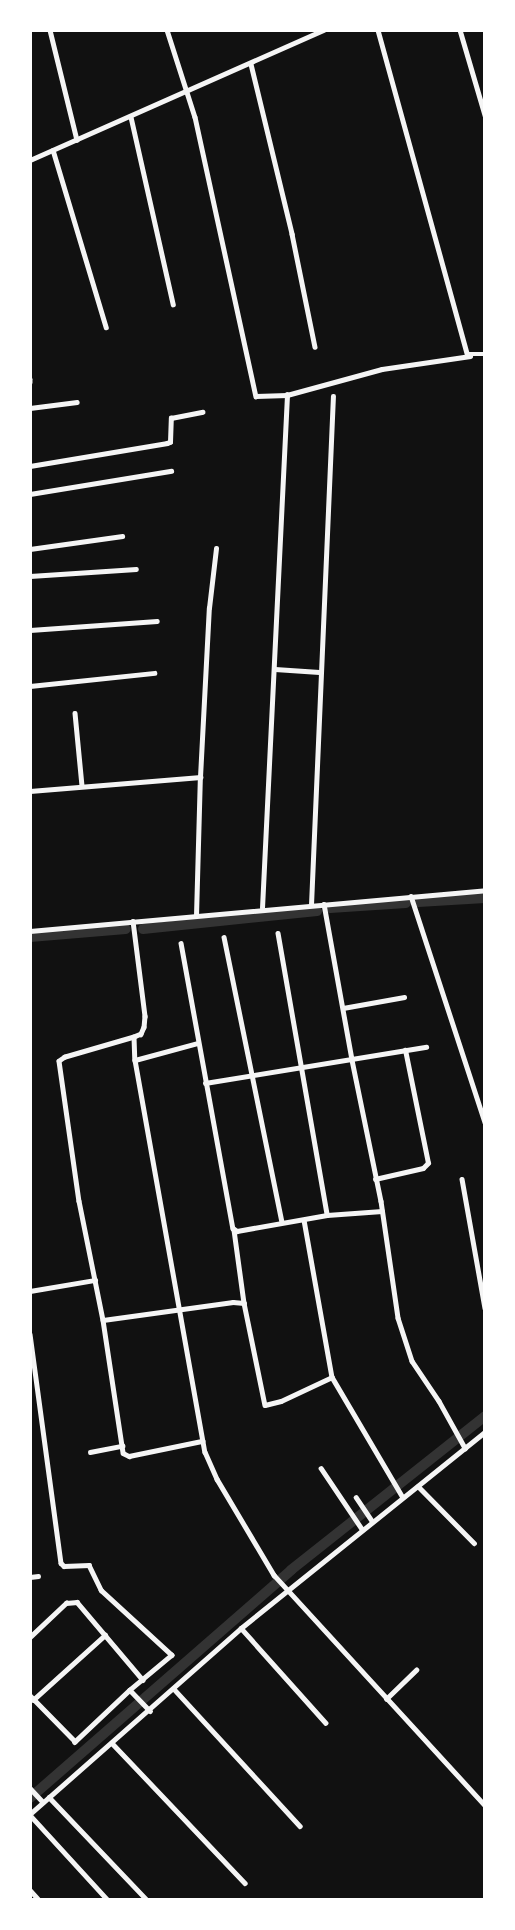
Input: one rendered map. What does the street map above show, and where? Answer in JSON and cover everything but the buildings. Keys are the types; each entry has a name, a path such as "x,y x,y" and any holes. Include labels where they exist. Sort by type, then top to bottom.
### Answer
{"street":[{"path":"50,30 77,140"},
{"path":"167,30 189,91 255,393 258,398 287,395 382,369 485,354"},
{"path":"30,160 132,117 324,30"},
{"path":"378,30 466,350 470,356"},
{"path":"460,30 485,115"},
{"path":"251,63 292,234 315,347"},
{"path":"132,117 173,304"},
{"path":"53,150 106,327"},
{"path":"262,908 287,395"},
{"path":"311,905 319,672 333,396"},
{"path":"30,408 77,402"},
{"path":"30,466 167,443 170,442 171,418 202,412"},
{"path":"30,494 171,471"},
{"path":"30,549 122,536"},
{"path":"196,916 208,608 216,548"},
{"path":"30,576 136,569"},
{"path":"30,630 157,621"},
{"path":"275,669 319,672"},
{"path":"30,686 154,673"},
{"path":"75,713 82,786"},
{"path":"30,791 200,777"},
{"path":"30,931 262,908 485,890"},
{"path":"411,896 485,1122"},
{"path":"324,904 382,1211 398,1318 412,1361 457,1431 465,1448"},
{"path":"133,921 145,1016 141,1034 65,1057 60,1062 79,1201 103,1320 123,1453 129,1456 202,1441"},
{"path":"278,933 304,1067 327,1215"},
{"path":"224,937 282,1222"},
{"path":"180,943 234,1230 244,1302 265,1405 281,1401 332,1377"},
{"path":"343,1008 404,997"},
{"path":"134,1037 135,1059 202,1441 217,1479 274,1575 285,1589 485,1805"},
{"path":"135,1059 198,1043"},
{"path":"205,1083 426,1047"},
{"path":"375,1179 423,1168 428,1162 405,1050"},
{"path":"462,1179 485,1308"},
{"path":"234,1230 327,1215 382,1211"},
{"path":"304,1220 332,1377 401,1494"},
{"path":"30,1291 95,1280"},
{"path":"103,1320 244,1302"},
{"path":"30,1334 61,1563 64,1566 90,1565 101,1590 171,1653 171,1658 142,1680 78,1741 73,1741 32,1698 105,1635"},
{"path":"108,1900 30,1815 42,1800 49,1797 112,1743 148,1708 174,1689 285,1589 372,1521 401,1494 418,1486 485,1432"},
{"path":"90,1452 122,1446"},
{"path":"321,1468 362,1529"},
{"path":"418,1486 474,1543"},
{"path":"356,1497 372,1521"},
{"path":"30,1577 38,1576"},
{"path":"30,1637 72,1601 76,1602 142,1680"},
{"path":"241,1628 326,1723"},
{"path":"386,1699 416,1670"},
{"path":"174,1689 300,1826"},
{"path":"132,1692 148,1708"},
{"path":"112,1743 245,1882"},
{"path":"31,1789 42,1800"},
{"path":"49,1797 147,1900"},
{"path":"30,1890 39,1900"}],"waterway":[{"path":"418,902 485,898"},
{"path":"330,908 406,903"},
{"path":"143,929 317,911"},
{"path":"30,937 126,929"},
{"path":"30,1798 291,1570 485,1416"}]}
